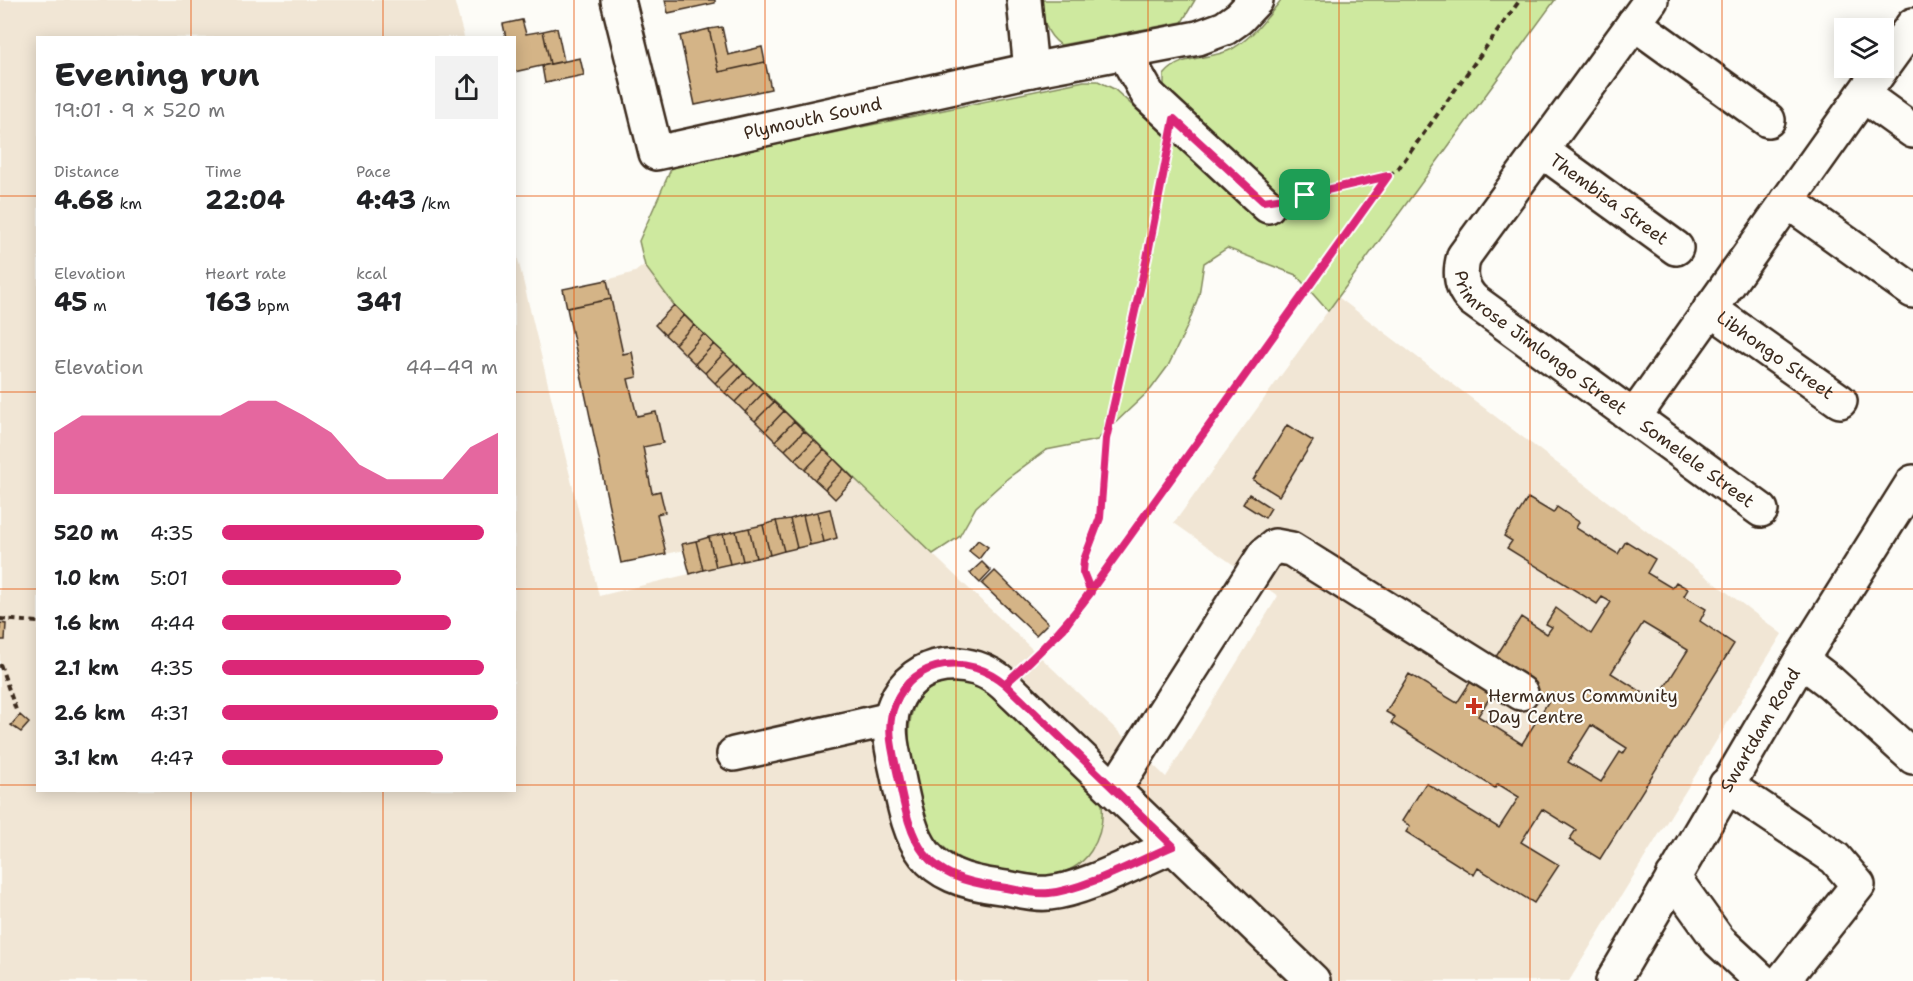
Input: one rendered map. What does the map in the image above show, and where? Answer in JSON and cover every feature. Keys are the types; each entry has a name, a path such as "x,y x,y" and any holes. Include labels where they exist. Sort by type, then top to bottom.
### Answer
{"street":[{"name":"Plymouth Sound","path":"618,0 656,153 1031,70 1212,34 1239,18 1256,0"},
{"path":"1024,0 1031,70"},
{"path":"1642,11 1768,120"},
{"name":"Primrose Jimlongo Street","path":"1642,11 1464,256 1460,275 1463,285 1473,300 1634,417 1875,78"},
{"name":"Primrose Jimlongo Street","path":"1894,51 1913,25"},
{"path":"1124,52 1148,95 1265,203"},
{"path":"1863,95 1913,130"},
{"name":"Thembisa Street","path":"1541,150 1676,248"},
{"path":"1787,201 1913,291"},
{"name":"Libhongo Street","path":"1710,309 1840,401"},
{"name":"Somelele Street","path":"1634,417 1761,510"},
{"name":"Swartdam Road","path":"1613,981 1801,660 1913,482"},
{"path":"1114,790 1264,554 1275,546 1291,549 1521,693"},
{"path":"1801,660 1913,757"},
{"path":"1173,846 1085,882 1048,894 976,884 956,878 926,856 908,827 891,739 891,719 895,704 911,680 938,666 969,664 983,669 1005,684 1114,790 1173,846 1313,981"},
{"path":"734,754 891,719"},
{"path":"1726,785 1835,858 1858,885 1782,981"},
{"path":"1673,877 1719,941 1750,976"}],"path":[{"path":"1005,684 1058,635 1091,592 1388,176 1398,169 1521,0"},
{"path":"1091,592 1083,572 1084,560 1100,518 1106,439 1147,258 1174,119"},
{"path":"1265,203 1388,176"},
{"path":"0,619 36,622"},
{"path":"0,664 16,710"}],"shaded area":[{"path":"0,0 454,0 464,36 36,36 36,792 516,792 516,251 599,596 837,538 829,509 683,544 684,550 666,554 657,514 665,512 660,491 652,493 643,447 663,443 656,413 637,416 628,379 637,377 632,353 623,354 607,280 635,272 644,265 674,305 655,326 834,498 854,479 1166,777 1278,596 1174,523 1338,297 1782,634 1569,981 0,981"}],"green space":[{"path":"1041,0 1195,0 1182,22 1061,45 1048,31"},
{"path":"1281,0 1555,0 1328,311 1296,275 1227,248 1204,263 1199,295 1187,327 1168,366 1151,389 1097,440 1046,450 1008,478 976,507 959,537 933,554 674,305 645,266 639,241 671,169 683,164 1084,81 1098,81 1114,89 1267,226 1288,203 1173,102 1164,88 1164,75 1179,63 1223,53 1240,44 1259,27"},
{"path":"954,681 976,685 986,691 1102,803 1097,840 1091,851 1074,867 1044,875 984,866 950,852 932,834 925,821 911,759 909,737 911,717 918,700 932,688"}],"building":[{"path":"665,0 715,0 715,3 668,13"},
{"path":"522,20 526,34 543,31 550,64 516,72 516,36 506,36 503,24"},
{"path":"722,27 728,55 762,47 765,62 719,72 709,29"},
{"path":"557,28 564,61 550,64 543,31"},
{"path":"709,29 719,72 765,62 771,89 695,105 680,36"},
{"path":"580,58 584,75 545,83 542,66"},
{"path":"607,280 611,299 567,308 563,289"},
{"path":"611,299 623,354 632,352 637,377 628,379 637,416 656,412 663,443 643,447 652,493 660,491 665,512 657,514 666,554 621,563 567,308"},
{"path":"674,305 684,315 665,335 655,325"},
{"path":"684,315 694,325 675,344 665,335"},
{"path":"694,325 704,334 685,354 675,344"},
{"path":"704,334 714,344 695,364 685,354"},
{"path":"714,344 724,353 705,373 695,364"},
{"path":"724,353 735,363 715,383 705,373"},
{"path":"735,363 744,373 725,393 715,383"},
{"path":"744,373 754,382 735,402 725,393"},
{"path":"754,382 764,392 745,412 735,402"},
{"path":"764,392 774,402 755,421 745,412"},
{"path":"774,402 784,411 765,431 755,421"},
{"path":"784,411 794,421 775,441 765,431"},
{"path":"794,421 804,431 785,450 775,441"},
{"path":"1287,425 1313,441 1279,496 1253,480"},
{"path":"804,431 814,440 795,460 785,450"},
{"path":"814,440 824,450 805,470 795,460"},
{"path":"824,450 834,459 815,480 805,470"},
{"path":"834,459 844,469 825,489 815,480"},
{"path":"844,469 854,479 835,499 825,489"},
{"path":"1249,494 1271,508 1265,518 1243,504"},
{"path":"1528,498 1553,513 1557,507 1579,522 1576,528 1618,554 1626,541 1655,559 1647,573 1672,588 1676,582 1688,589 1684,596 1706,609 1700,621 1734,644 1600,859 1569,840 1576,830 1542,809 1521,842 1559,865 1534,903 1478,868 1474,875 1406,832 1410,826 1402,821 1426,783 1499,828 1519,797 1498,784 1495,788 1391,723 1395,717 1386,712 1409,674 1457,703 1471,681 1492,694 1478,716 1522,744 1550,699 1492,663 1521,617 1547,634 1552,627 1546,624 1556,608 1591,634 1611,602 1602,597 1597,604 1507,548 1512,541 1504,536","holes":["1643,623 1688,650 1656,701 1611,673","1591,725 1627,748 1623,754 1620,752 1601,782 1568,762"]},
{"path":"830,509 837,538 824,542 817,512"},
{"path":"817,512 824,542 810,545 803,515"},
{"path":"803,515 810,545 797,548 790,519"},
{"path":"790,519 797,548 784,551 776,521"},
{"path":"776,521 784,551 770,555 763,525"},
{"path":"763,525 770,555 756,558 749,528"},
{"path":"749,528 756,558 743,561 736,531"},
{"path":"736,531 743,561 730,564 723,534"},
{"path":"723,534 730,564 716,567 709,537"},
{"path":"709,537 716,567 703,570 696,541"},
{"path":"978,540 988,547 979,559 969,551"},
{"path":"696,541 703,570 690,574 682,544"},
{"path":"982,562 991,571 980,583 970,573"},
{"path":"995,571 1048,623 1036,635 982,584"},
{"path":"0,623 6,624 5,640 0,640"},
{"path":"20,715 29,723 21,732 11,725"}],"place":[{"name":"Hermanus Community Day Centre","path":"1474,706"}],"route":[{"path":"1305,195 1263,201 1174,119 1166,150 1147,258 1106,439 1100,518 1093,542 1084,560 1083,572 1091,592 1064,628 1038,655 1005,684 1173,846 1085,882 1048,894 976,884 950,875 926,856 915,842 908,827 891,739 891,719 895,704 911,680 923,672 953,663 969,664 983,669 1005,684 1064,628 1091,592 1144,516 1227,403 1388,176 1305,195"}]}
